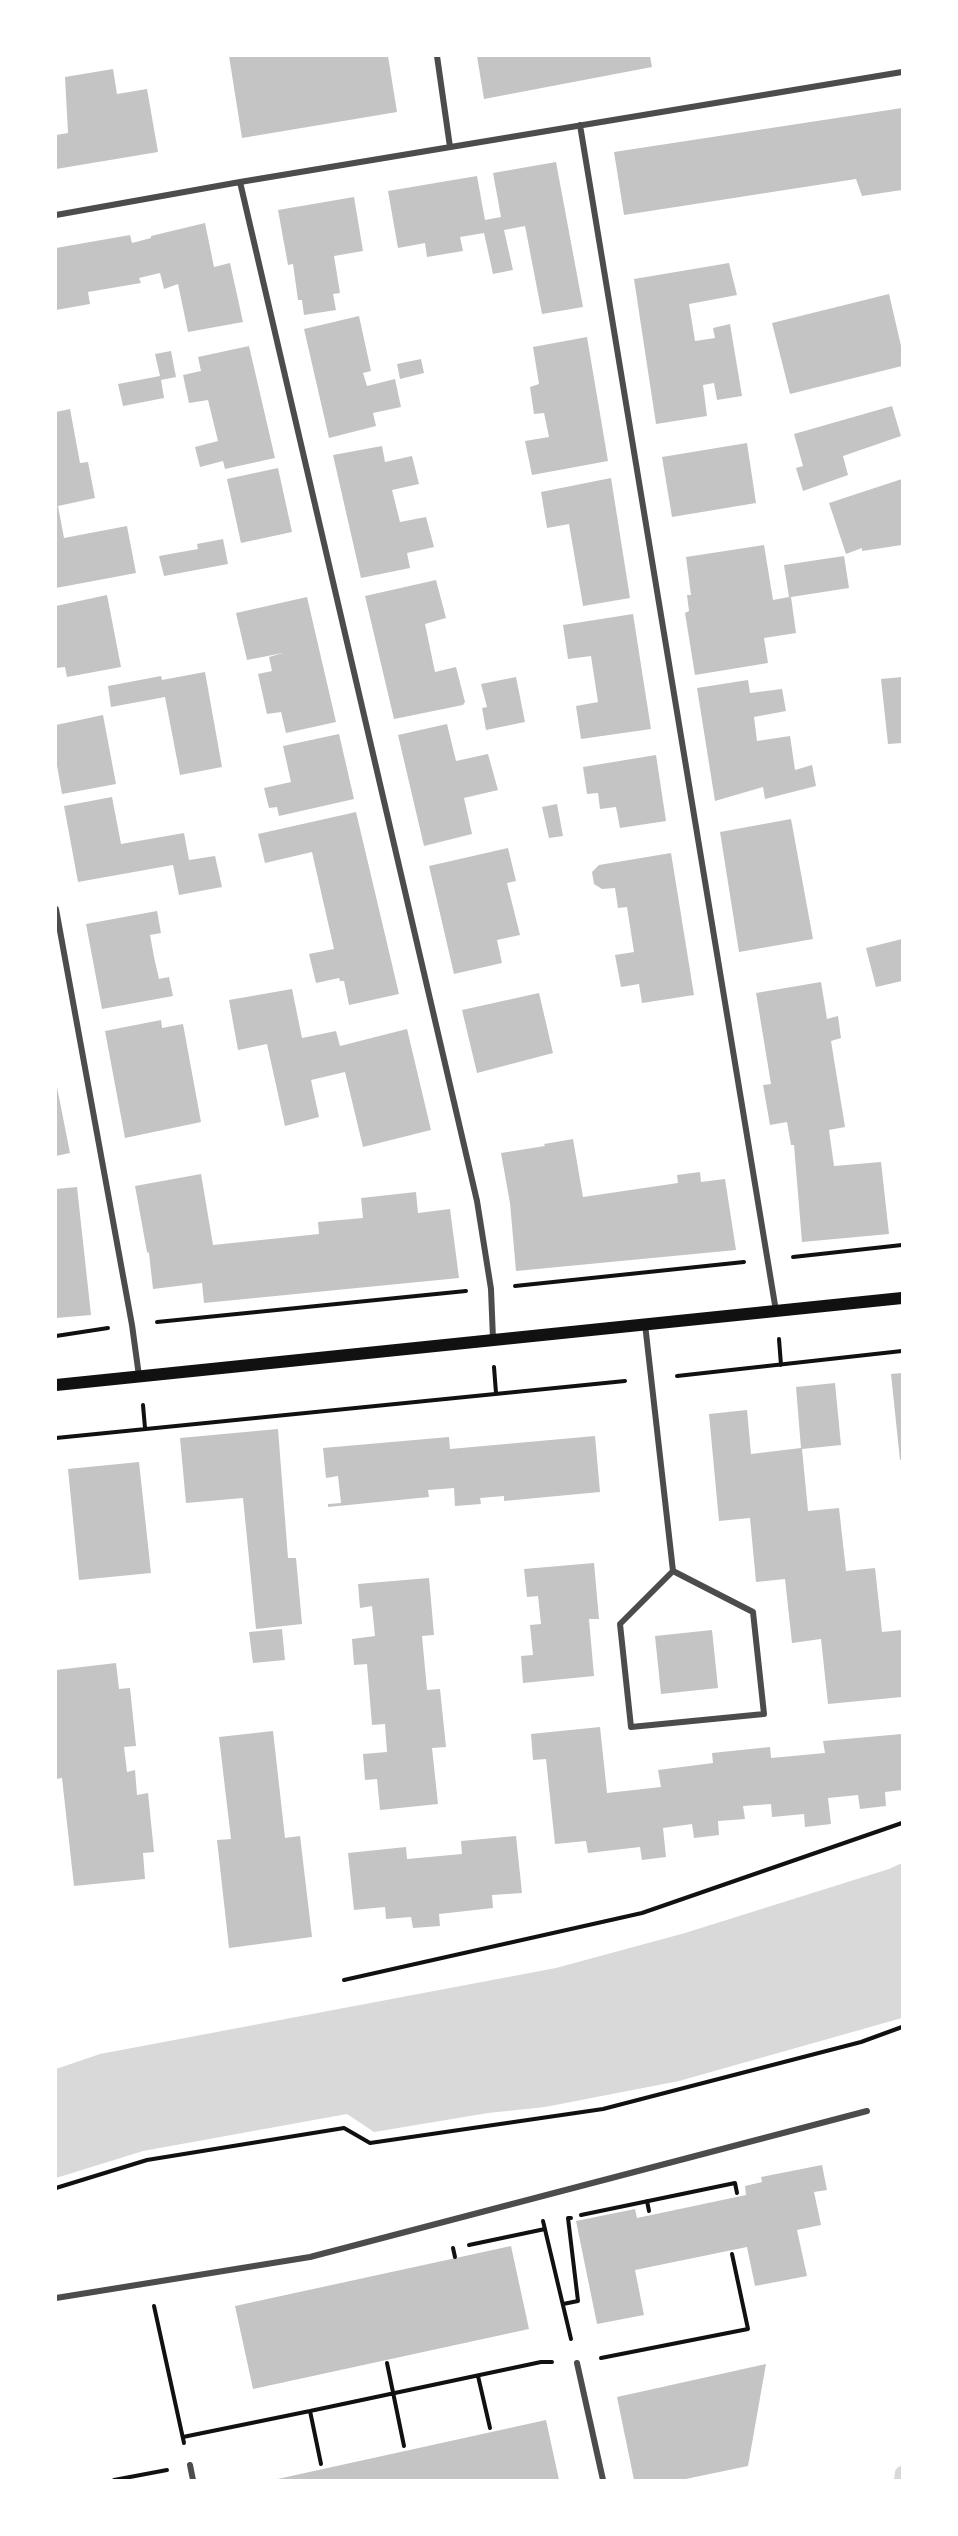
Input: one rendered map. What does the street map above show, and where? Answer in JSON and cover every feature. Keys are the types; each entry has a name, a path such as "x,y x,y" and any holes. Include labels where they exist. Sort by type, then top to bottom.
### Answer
{"main road":[{"path":"56,1384 903,1298"}],"street":[{"path":"437,56 450,147"},
{"path":"56,215 240,182 903,72"},
{"path":"580,125 776,1311"},
{"path":"240,182 477,1201 491,1289 493,1339"},
{"path":"56,909 132,1325 139,1376"},
{"path":"645,1324 673,1571"},
{"path":"673,1571 753,1612 764,1714 631,1727 620,1624 673,1571"},
{"path":"56,2298 310,2257 867,2111"},
{"path":"577,2363 603,2481"},
{"path":"189,2466 193,2481"}],"path":[{"path":"56,1438 175,1424 903,1352"},
{"path":"344,1980 642,1913 903,1823"},
{"path":"56,2188 147,2160 344,2128 370,2143 603,2109 861,2042 903,2027"},
{"path":"563,2304 578,2301 568,2218 735,2183 737,2193"},
{"path":"538,2197 577,2363"},
{"path":"647,2201 650,2211"},
{"path":"453,2248 455,2256"},
{"path":"183,2437 541,2362 577,2363 748,2329 732,2254"},
{"path":"114,2481 189,2466 148,2282"},
{"path":"387,2363 404,2446"},
{"path":"478,2376 490,2428"},
{"path":"310,2411 321,2464"}],"shaded area":[{"path":"902,1863 902,2018 679,2081 545,2107 488,2113 374,2132 347,2114 143,2151 56,2178 56,2069 100,2054 556,1968 685,1933"}],"building":[{"path":"229,56 388,56 397,112 242,138"},
{"path":"477,56 650,56 652,67 484,99"},
{"path":"113,69 117,94 147,89 158,152 56,169 56,135 68,133 65,77"},
{"path":"902,108 902,190 862,196 856,179 624,215 614,152"},
{"path":"556,162 583,307 542,314 525,226 504,230 513,270 493,274 484,233 460,237 463,251 427,257 425,243 398,248 388,191 477,176 485,220 501,217 493,173"},
{"path":"354,197 363,251 334,256 340,293 333,294 336,310 304,315 302,300 298,300 293,264 288,265 278,210"},
{"path":"205,223 214,267 230,263 243,322 188,332 178,284 164,289 160,273 139,278 141,283 88,292 90,304 56,310 56,248 130,235 132,243"},
{"path":"729,263 737,295 689,304 695,341 715,338 713,328 730,324 742,396 717,400 714,383 703,385 707,416 656,424 634,279"},
{"path":"889,294 902,350 902,366 790,394 772,323"},
{"path":"359,316 371,371 363,373 367,386 395,379 401,407 373,413 376,426 329,438 304,329"},
{"path":"587,337 608,461 532,475 525,441 549,437 544,413 534,414 530,387 539,384 533,347"},
{"path":"249,346 275,458 225,469 223,461 200,467 195,447 218,441 208,400 189,403 183,375 201,371 198,357"},
{"path":"171,351 176,377 161,380 164,398 123,406 118,384 160,376 155,354"},
{"path":"421,359 424,373 400,379 397,364"},
{"path":"892,406 901,436 843,456 848,475 803,491 796,468 803,466 794,434"},
{"path":"70,409 80,463 88,462 95,498 58,506 64,538 127,526 136,573 56,588 56,412"},
{"path":"747,443 756,503 672,517 662,457"},
{"path":"382,446 385,462 412,456 419,484 392,490 400,522 426,517 434,547 407,553 410,568 361,578 333,455"},
{"path":"278,468 292,532 241,543 227,479"},
{"path":"611,478 630,598 583,606 569,524 547,528 541,492"},
{"path":"902,479 902,545 862,551 862,548 846,554 829,503"},
{"path":"223,539 228,564 164,576 159,556 198,549 197,544"},
{"path":"764,545 773,600 789,597 784,565 844,556 849,588 791,597 796,633 764,638 768,663 695,675 685,613 689,611 687,595 691,595 686,557"},
{"path":"436,580 446,618 425,624 435,672 456,667 465,702 463,705 394,719 365,596"},
{"path":"107,595 121,667 67,677 65,667 56,668 56,606"},
{"path":"307,597 336,722 286,733 281,712 267,714 258,674 272,671 269,657 283,653 247,660 236,613"},
{"path":"633,614 651,729 581,739 576,706 598,702 591,656 568,659 563,625"},
{"path":"205,672 222,767 180,775 165,697 111,707 108,686 161,676 162,680"},
{"path":"516,677 525,722 486,730 482,708 487,707 481,684"},
{"path":"902,677 902,743 888,744 881,679"},
{"path":"748,680 750,693 782,689 786,711 754,717 757,741 790,736 795,770 812,765 816,786 765,799 763,787 715,801 697,688"},
{"path":"103,715 116,784 62,794 56,760 56,725"},
{"path":"447,724 456,761 488,754 498,790 464,798 472,834 424,846 398,735"},
{"path":"339,734 354,799 279,816 277,807 269,808 264,788 291,782 283,746"},
{"path":"656,755 666,821 620,828 616,807 600,809 598,793 587,794 583,767"},
{"path":"112,797 121,844 184,833 189,860 215,856 222,887 179,895 173,865 78,882 64,806"},
{"path":"557,804 563,836 549,838 542,807"},
{"path":"356,812 399,994 349,1005 344,981 340,981 339,978 316,983 309,954 334,949 312,852 265,863 258,834"},
{"path":"791,819 813,939 739,952 720,832"},
{"path":"508,848 516,881 507,883 520,935 497,940 502,963 454,974 429,866"},
{"path":"671,853 694,995 642,1003 639,984 621,987 615,955 634,952 627,907 618,908 615,888 602,889 594,884 592,872 599,865"},
{"path":"157,911 161,933 150,935 154,957 159,979 169,977 173,996 102,1009 86,924"},
{"path":"902,939 902,981 876,987 866,948"},
{"path":"821,982 827,1019 838,1016 841,1038 831,1041 845,1127 829,1130 834,1166 881,1162 889,1234 802,1242 794,1145 791,1145 787,1122 770,1125 763,1085 771,1084 756,993"},
{"path":"292,989 302,1038 336,1031 340,1046 407,1029 431,1130 363,1147 345,1072 311,1080 319,1117 285,1126 267,1044 238,1050 229,1000"},
{"path":"539,993 553,1053 477,1073 462,1010"},
{"path":"161,1020 162,1028 183,1024 201,1122 125,1138 105,1031"},
{"path":"56,1082 70,1153 56,1156"},
{"path":"573,1139 583,1197 678,1183 677,1175 700,1172 701,1182 725,1179 736,1250 516,1271 510,1203 501,1153"},
{"path":"201,1174 213,1245 319,1234 318,1222 363,1218 361,1198 416,1192 418,1213 450,1209 459,1278 204,1303 202,1283 153,1289 149,1253 135,1186"},
{"path":"77,1187 91,1315 56,1318 56,1189"},
{"path":"902,1373 902,1460 900,1460 891,1374"},
{"path":"835,1383 841,1445 802,1449 808,1511 839,1508 846,1571 875,1568 882,1632 902,1630 902,1697 828,1704 821,1639 792,1643 785,1579 756,1582 750,1518 719,1521 709,1414 747,1410 751,1454 801,1448 796,1387"},
{"path":"278,1429 288,1558 296,1558 302,1624 256,1629 243,1498 186,1503 180,1438"},
{"path":"595,1436 600,1492 504,1501 504,1496 480,1498 481,1504 455,1506 454,1488 428,1490 429,1497 328,1507 328,1504 341,1503 338,1476 326,1478 323,1448 449,1437 450,1449"},
{"path":"139,1462 151,1573 79,1580 68,1469"},
{"path":"594,1563 599,1619 589,1619 594,1676 523,1683 521,1656 533,1655 530,1625 541,1624 538,1596 527,1597 524,1569"},
{"path":"429,1578 434,1635 422,1636 427,1690 440,1689 446,1747 432,1748 438,1804 380,1810 377,1779 365,1780 363,1754 387,1752 385,1724 372,1725 367,1664 354,1665 352,1639 375,1636 372,1606 360,1608 358,1584"},
{"path":"282,1629 285,1660 253,1663 249,1632"},
{"path":"712,1630 718,1688 661,1694 655,1636"},
{"path":"116,1663 119,1689 130,1688 136,1746 124,1747 127,1772 135,1770 137,1795 148,1793 154,1852 143,1853 145,1879 74,1886 62,1778 56,1779 56,1670"},
{"path":"600,1727 607,1793 661,1787 658,1770 713,1763 712,1753 770,1747 771,1758 825,1753 823,1741 902,1734 902,1790 885,1792 886,1806 860,1809 858,1795 828,1798 831,1824 805,1827 804,1814 772,1817 771,1804 743,1806 745,1819 718,1821 719,1835 694,1838 692,1824 663,1828 666,1857 642,1860 640,1847 588,1853 586,1841 555,1844 546,1759 533,1760 531,1734"},
{"path":"273,1731 285,1838 300,1836 312,1937 229,1948 217,1840 231,1839 219,1737"},
{"path":"516,1836 522,1893 492,1895 493,1908 439,1914 440,1926 413,1928 411,1917 386,1919 385,1907 354,1910 348,1853 406,1847 407,1859 462,1854 461,1841"},
{"path":"822,2165 827,2190 814,2192 821,2225 797,2230 807,2276 755,2286 747,2247 635,2270 644,2315 597,2324 576,2221 635,2209 637,2218 746,2195 745,2186 762,2182 761,2177"},
{"path":"511,2246 529,2329 253,2389 235,2306"},
{"path":"766,2364 748,2466 681,2480 634,2480 617,2397"},
{"path":"546,2420 559,2480 273,2480"}],"waterway":[{"path":"901,2480 902,2473"}]}
